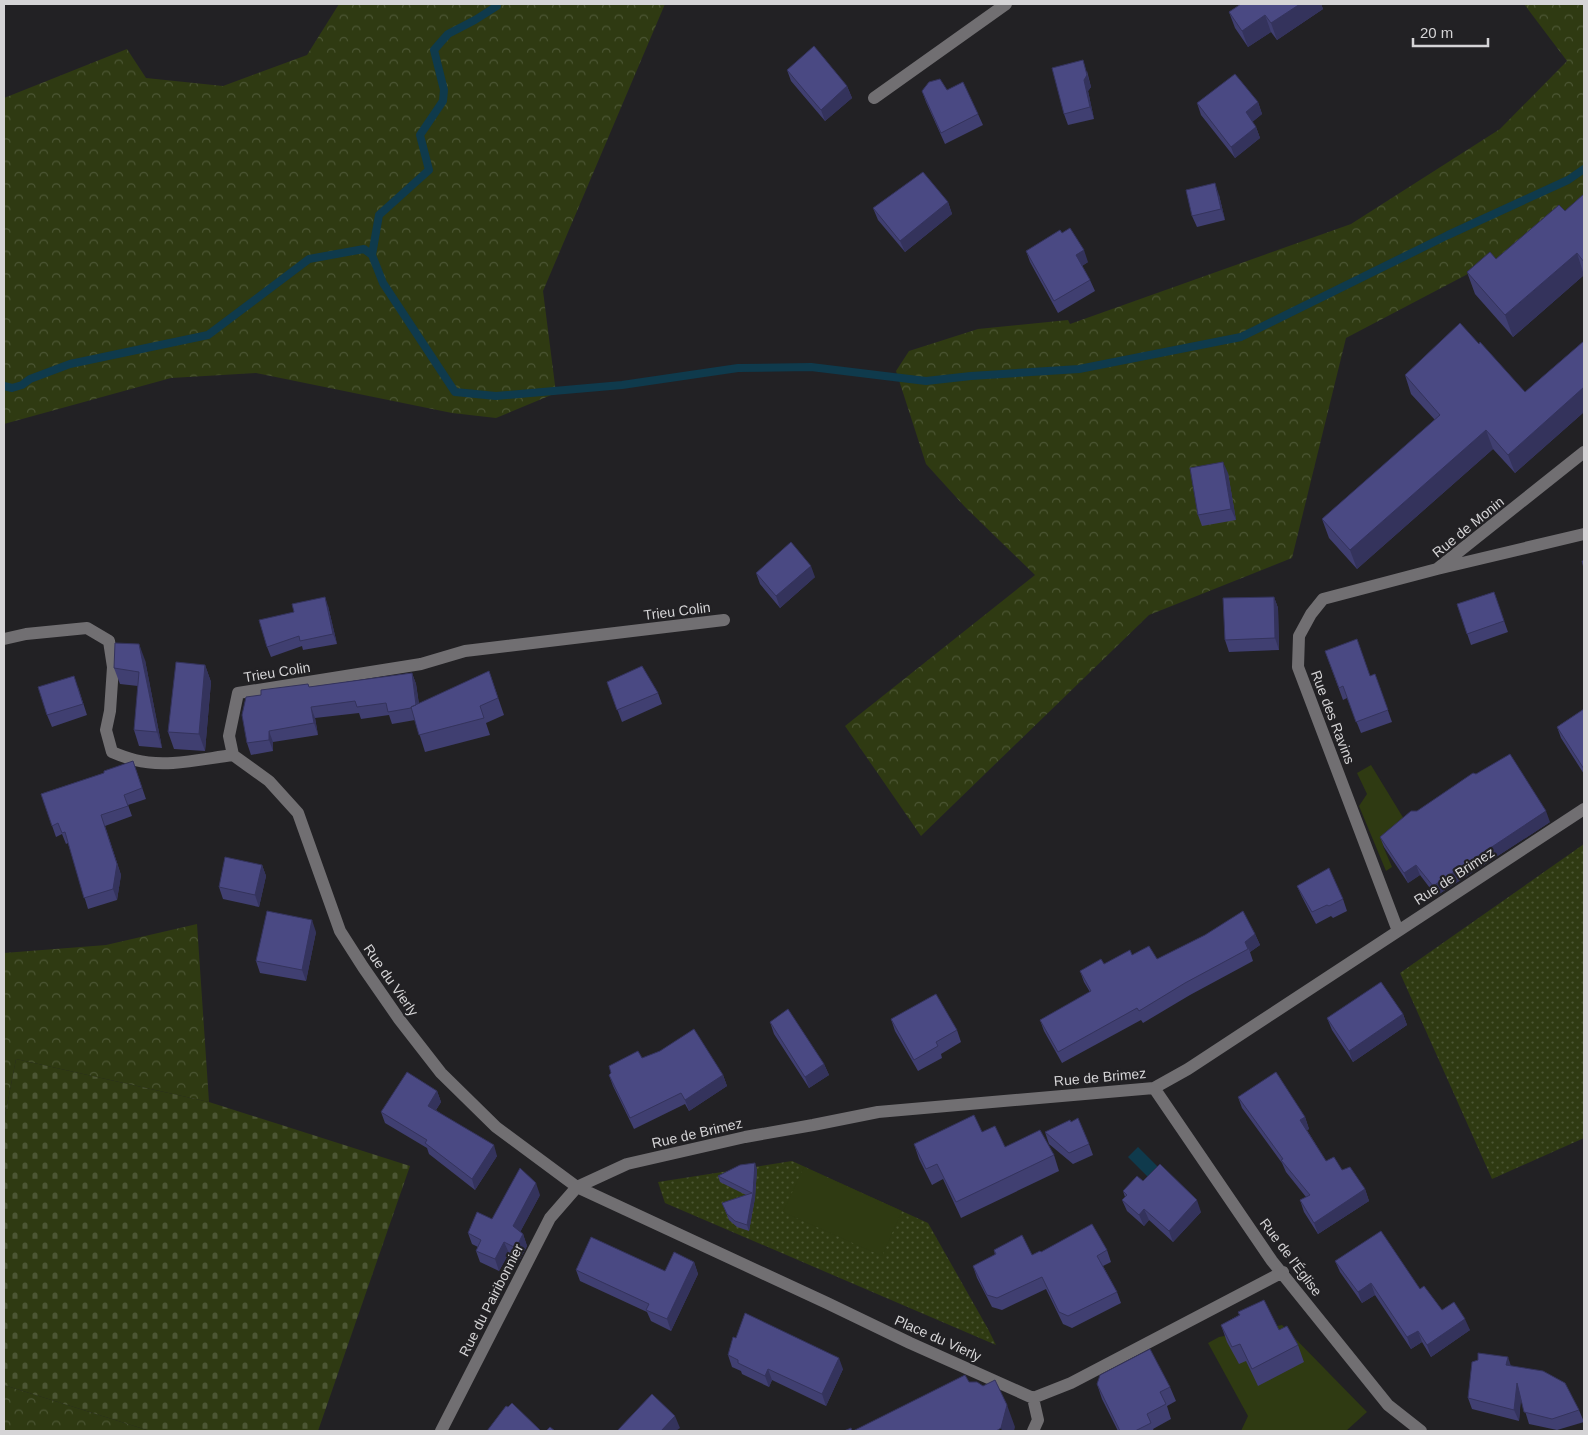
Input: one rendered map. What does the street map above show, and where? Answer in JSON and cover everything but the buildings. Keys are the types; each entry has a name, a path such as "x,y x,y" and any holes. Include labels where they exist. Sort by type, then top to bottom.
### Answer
{"street":[{"path":"874,98 1006,4"},
{"name":"Rue de Monin","path":"1437,569 1584,452"},
{"name":"Rue de Monin","path":"1437,569 1584,534"},
{"name":"Rue des Ravins","path":"1398,931 1298,667 1299,636 1311,614 1323,599 1437,569"},
{"name":"Trieu Colin","path":"233,755 229,736 238,693 421,664 465,651 724,620"},
{"path":"4,639 26,634 87,628 109,641 113,667 110,711 106,730 112,752 136,760 161,762 181,762 233,755"},
{"name":"Rue du Vierly","path":"233,755 269,781 298,813 340,931 362,967 441,1073 496,1127 577,1188"},
{"name":"Rue de Brimez","path":"577,1188 628,1164 745,1137 878,1112 1154,1088 1188,1069 1584,809"},
{"name":"Rue de l'Église","path":"1154,1088 1272,1261 1283,1272 1388,1405 1421,1431"},
{"name":"Place du Vierly","path":"577,1188 827,1303 910,1344 1033,1398"},
{"name":"Rue du Pairibonnier","path":"441,1431 550,1218 577,1188"},
{"path":"1033,1431 1038,1420 1033,1398 1071,1383 1283,1272"}],"green space":[{"path":"339,4 665,4 543,291 556,393 496,418 452,413 256,373 171,378 4,424 4,98 127,49 146,78 223,86 307,55"},
{"path":"1524,4 1584,4 1584,213 1346,338 1292,558 1149,615 921,836 845,726 1035,575 965,507 926,464 896,371 909,351 978,329 1068,320 1070,324 1351,224 1500,129 1567,61"},
{"path":"1371,765 1407,824 1383,846 1392,867 1386,871 1359,806 1367,794 1357,773"},
{"path":"1584,844 1584,1138 1492,1179 1400,973"},
{"path":"197,924 209,1102 16,1059 4,1121 4,953 106,945"},
{"path":"16,1059 209,1102 410,1166 318,1431 150,1431 4,1385 4,1121"},
{"path":"792,1161 928,1223 996,1345 665,1203 658,1182"},
{"path":"804,1167 902,1211 882,1256 783,1212"},
{"path":"1282,1325 1367,1412 1346,1431 1241,1431 1248,1416 1208,1343 1219,1337"},
{"path":"4,1385 150,1431 4,1431"}],"water":[{"path":"1138,1147 1160,1169 1150,1179 1128,1157"}],"waterway":[{"path":"4,386 12,388 22,385 30,379 70,364 208,335 309,259 364,249 372,255 379,215 429,170 420,135 443,101 444,90 434,50 448,34 475,20 497,6 497,4"},
{"path":"372,255 383,283 455,392 496,396 622,385 738,368 811,367 926,381 1079,369 1241,337 1448,235 1568,180 1584,169"}]}
